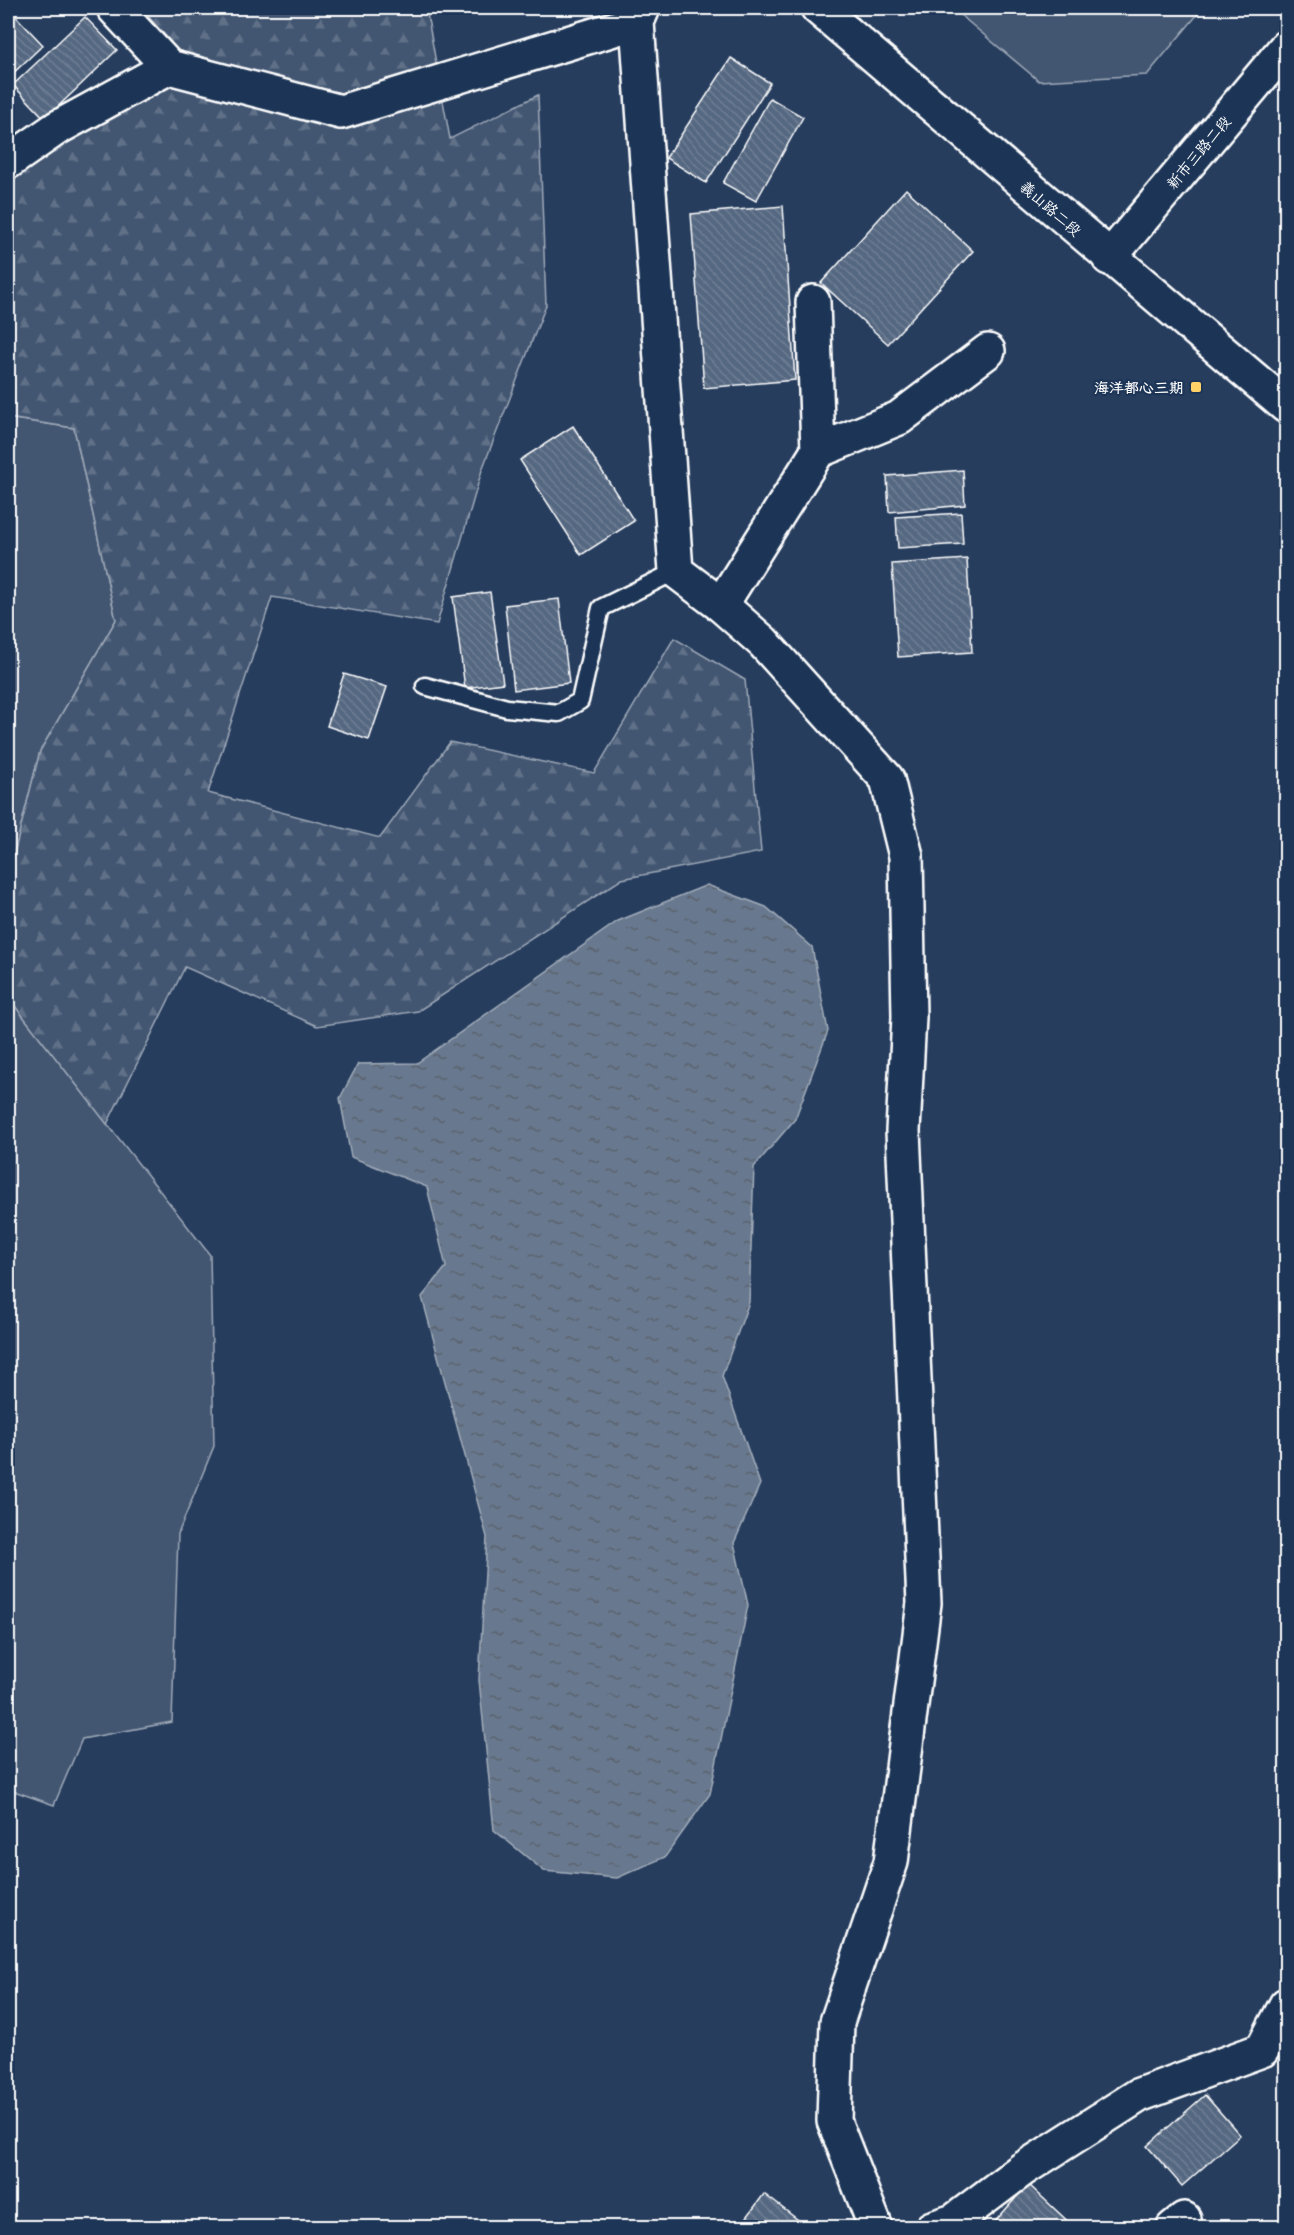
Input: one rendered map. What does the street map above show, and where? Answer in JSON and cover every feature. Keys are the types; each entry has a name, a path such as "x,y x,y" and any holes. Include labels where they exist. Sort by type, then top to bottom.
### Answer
{"street":[{"path":"114,8 169,67 341,112 640,15 675,571 721,605 763,642 887,779 906,856 909,1017 903,1131 924,1602 891,1862 837,2022 834,2121 876,2228"},
{"name":"義山路二段","path":"818,8 1109,258 1287,406"},
{"name":"新市三路二段","path":"1109,258 1287,46"},
{"path":"8,162 57,128 169,67"},
{"path":"721,605 818,451 813,302"},
{"path":"818,451 899,418 988,351"},
{"path":"932,2228 954,2221 1023,2169 1139,2095 1262,2050 1287,2005"}],"lane":[{"path":"425,686 507,708 559,713 580,701 601,608 675,571"}],"green space":[{"path":"141,8 426,8 450,139 538,95 546,305 482,470 437,624 272,597 208,793 380,838 450,742 594,773 674,638 745,680 761,852 622,879 418,1011 317,1026 185,967 107,1124 8,997 8,878 40,751 116,620 74,428 8,418 8,175 152,84 171,42"},
{"path":"952,8 1203,8 1147,75 1039,81"},
{"path":"8,418 74,428 116,620 40,751 8,878"},
{"path":"8,997 210,1255 214,1446 178,1534 172,1722 82,1739 54,1805 8,1789"}],"water":[{"path":"707,885 766,907 812,947 828,1031 795,1119 754,1167 749,1302 722,1376 760,1484 734,1543 748,1605 710,1794 665,1857 617,1878 544,1871 494,1830 479,1680 487,1537 422,1297 446,1267 427,1187 351,1157 340,1098 358,1064 417,1063 618,921"}],"building":[{"path":"8,8 43,45 8,78"},
{"path":"85,17 117,50 45,119 13,85"},
{"path":"731,58 770,83 706,183 666,158"},
{"path":"770,98 803,117 756,201 723,183"},
{"path":"906,189 973,251 888,344 821,283"},
{"path":"783,206 795,380 704,388 691,214"},
{"path":"573,426 634,521 581,555 520,460"},
{"path":"963,470 965,505 889,512 887,476"},
{"path":"961,513 963,544 898,548 896,517"},
{"path":"967,559 972,652 898,657 892,564"},
{"path":"490,592 503,683 465,688 453,597"},
{"path":"559,599 569,683 514,690 505,605"},
{"path":"344,674 387,687 369,740 327,726"},
{"path":"1205,2095 1240,2135 1182,2186 1147,2146"},
{"path":"1028,2184 1075,2228 995,2228 992,2225"},
{"path":"764,2194 806,2226 805,2228 739,2228"}],"place":[{"name":"海洋都心三期","path":"1196,387"}]}
